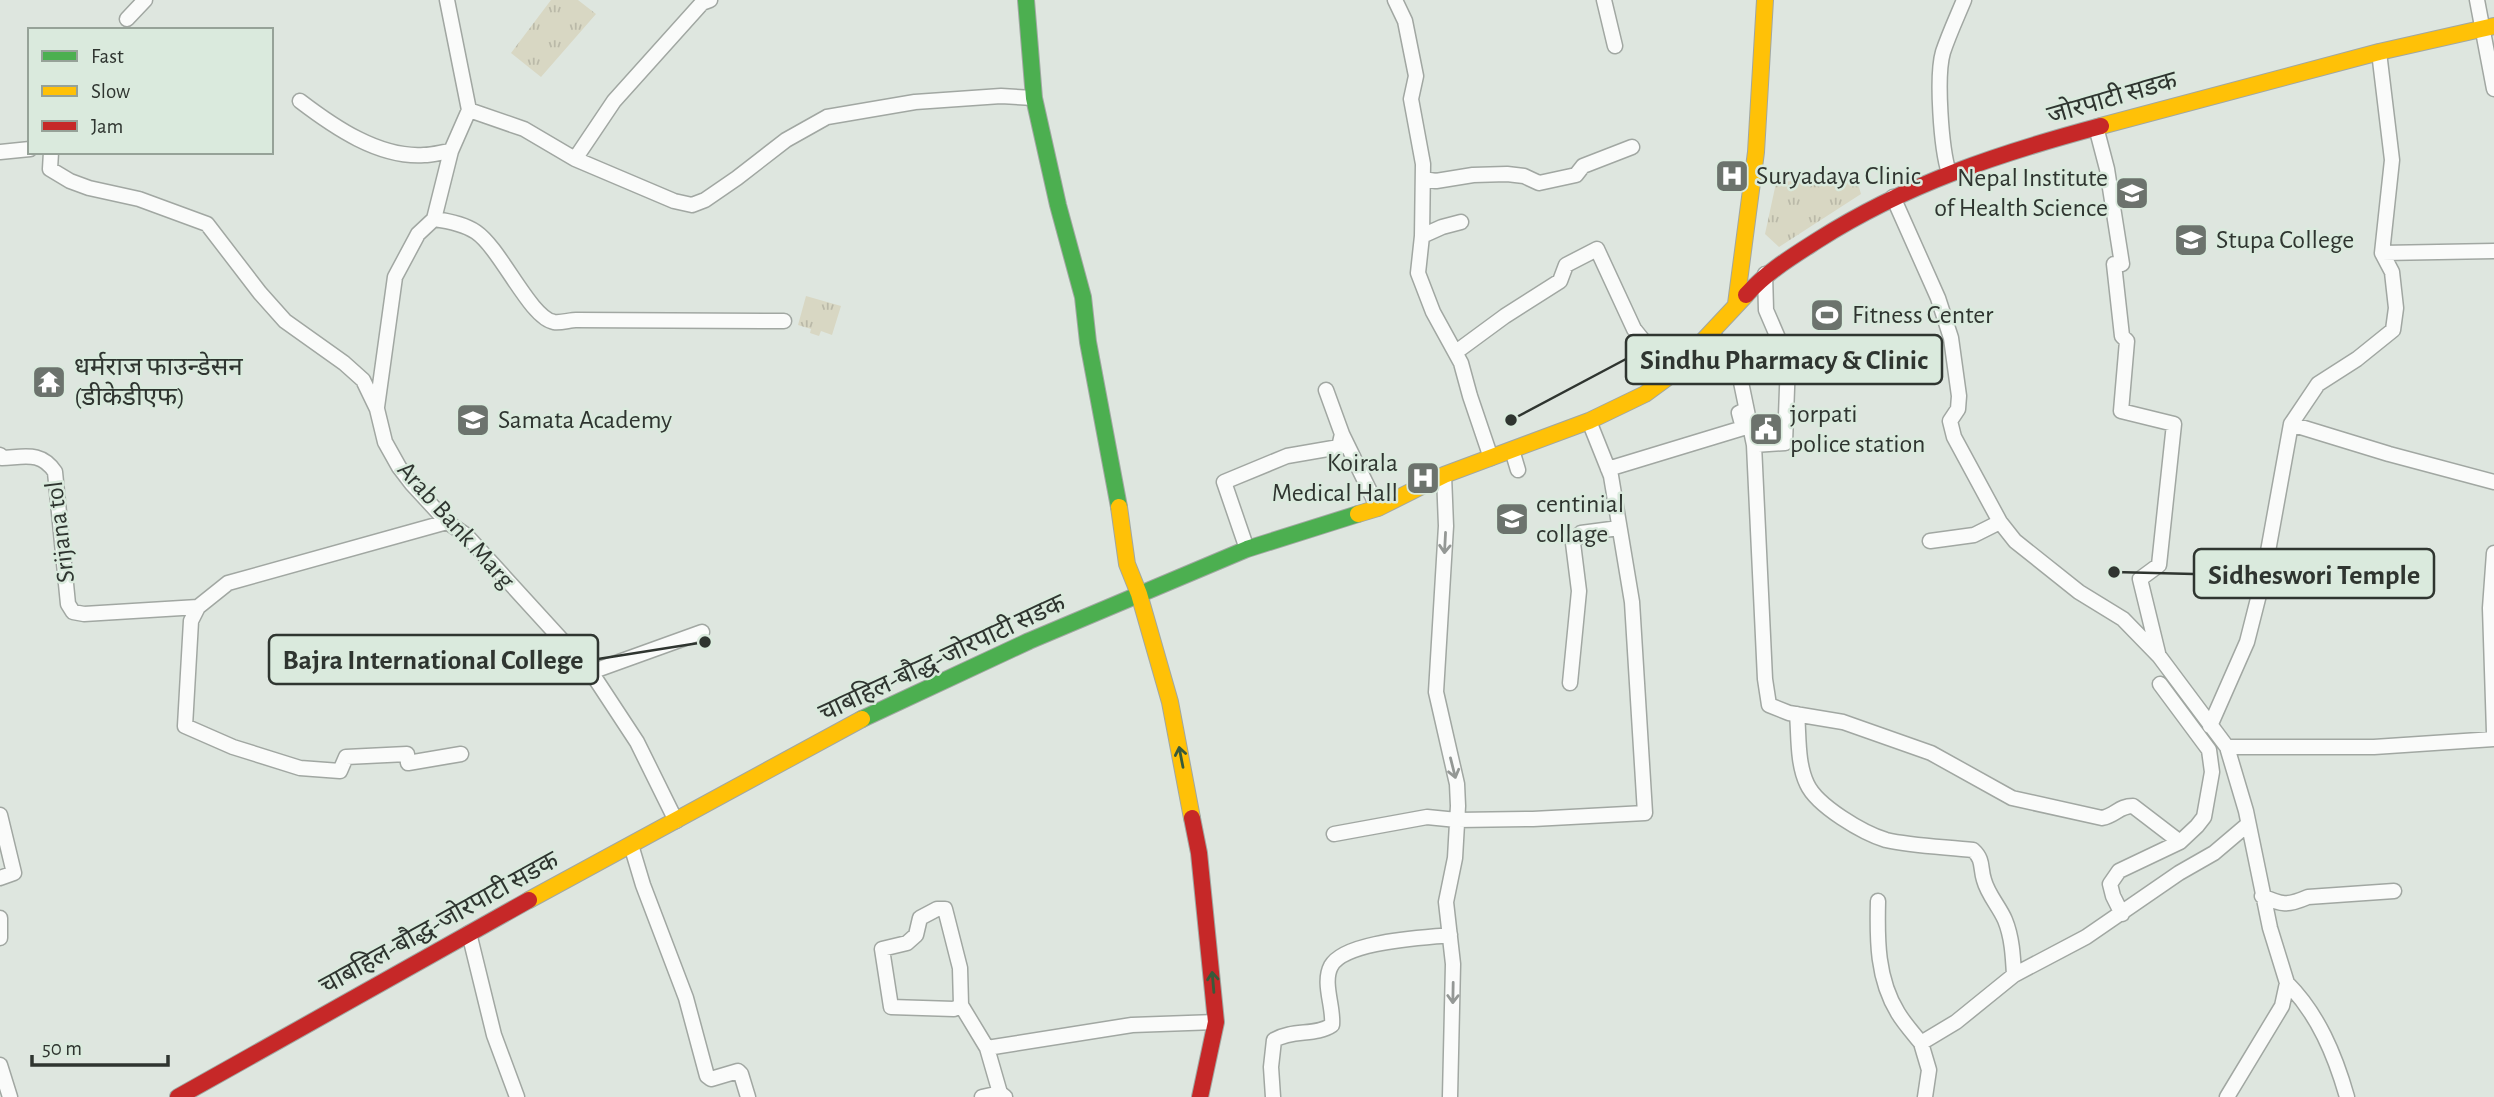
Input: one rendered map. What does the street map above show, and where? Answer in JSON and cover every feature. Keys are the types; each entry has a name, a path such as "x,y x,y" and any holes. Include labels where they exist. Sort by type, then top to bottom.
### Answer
{"main road":[{"path":"1026,0 1034,98 1058,205 1083,297 1088,342 1119,505 1127,564 1139,594 1170,702 1199,853 1216,1022 1200,1097"},
{"path":"1736,304 1756,152 1762,89 1765,0"},
{"name":"जोरपाटी सडक","path":"1736,304 1765,274 1847,222 1893,197 1949,173 2096,127 2379,52 2488,27"},
{"name":"चाबहिल-बौद्ध-जोरपाटी सडक","path":"178,1097 468,933 875,712 1139,594 1247,549 1378,508 1444,475 1589,421 1645,394 1671,374 1736,304"}],"street":[{"path":"127,19 145,0"},
{"path":"377,409 395,277 418,234 435,219 451,151 469,110 447,0"},
{"path":"575,159 614,101 702,3 709,0"},
{"path":"1395,0 1405,21 1416,76 1411,99 1423,164 1422,236 1418,273 1433,312 1461,363 1491,458"},
{"path":"1604,0 1615,46"},
{"path":"1949,173 1944,158 1940,75 1943,53 1964,0"},
{"path":"2477,0 2488,27 2494,89"},
{"path":"2210,726 2247,642 2263,579 2291,424 2318,384 2357,359 2393,330 2396,308 2392,272 2382,253 2392,160 2379,52"},
{"path":"469,110 524,129 575,159 674,201 692,205 705,200 737,178 786,140 827,117 915,102 1001,96 1034,98"},
{"path":"300,101 321,117 370,145 398,153 423,155 451,151"},
{"path":"2096,127 2107,169 2122,264 2114,264 2122,336 2127,341 2121,411 2174,424 2160,565 2140,579 2159,656"},
{"path":"1423,179 1436,181 1507,174 1524,176 1539,183 1576,175 1583,166 1632,147"},
{"path":"0,152 28,149"},
{"name":"Arab Bank Marg","path":"51,154 50,169 70,181 138,199 207,225 285,321 363,380 377,409 385,442 399,467 447,522 466,535 592,672 637,742 676,821"},
{"path":"1893,197 1938,298 1951,338 1959,396 1958,410 1950,421 1954,437 2000,522 2015,541 2080,592 2123,619 2159,656 2227,747 2235,768 2262,896 2287,983 2305,1000 2315,1015 2347,1097"},
{"path":"435,219 453,222 477,232 496,252 540,314 553,322 784,321"},
{"path":"1422,236 1461,222"},
{"path":"1455,352 1560,281 1566,265 1597,249 1634,329 1671,374"},
{"path":"2382,253 2494,251"},
{"path":"1754,445 1785,443 1788,361 1766,310 1765,274"},
{"path":"1711,334 1736,358 1754,445 1765,679 1769,705 1797,714 1843,722 1931,753 2012,798 2102,818 2112,816 2123,806 2133,806 2180,842"},
{"path":"1326,390 1342,434 1378,508"},
{"path":"1608,469 1743,428 1739,413 1746,410"},
{"path":"1334,834 1427,817 1457,820 1533,819 1645,813 1632,602 1608,469 1589,421"},
{"path":"2291,424 2494,482"},
{"path":"1247,549 1224,482 1287,456 1339,447 1342,434"},
{"path":"1512,450 1518,470"},
{"name":"Srijana tol","path":"0,455 2,458 41,457 55,472 68,604 73,612 84,614 198,607"},
{"path":"1444,475 1446,526 1436,692 1457,784 1455,859 1446,902 1453,964 1450,1097"},
{"path":"447,522 228,583 198,607 191,621 185,726 233,747 300,768 340,771 346,757 375,754 407,754 408,763 461,754"},
{"path":"1930,541 1974,535 2000,522"},
{"path":"1570,682 1579,591 1573,543 1581,533 1619,528"},
{"path":"2494,556 2490,608 2494,732"},
{"path":"592,672 702,632"},
{"path":"2122,914 2110,884 2114,876 2142,859 2180,842 2204,817 2212,762 2209,750 2160,684"},
{"path":"1797,714 1801,765 1808,785 1830,809 1886,840 1973,850 1978,855 1982,861 1985,885 2005,920 2013,952 2014,975"},
{"path":"2227,747 2374,747 2494,738"},
{"path":"0,815 14,873 0,878"},
{"path":"1920,1043 1956,1022 2014,975 2052,957 2214,853 2247,825"},
{"path":"631,845 643,885 686,999 707,1076 711,1079 738,1071 748,1097"},
{"path":"2262,896 2280,905 2308,897 2394,891"},
{"path":"1878,901 1877,939 1882,974 1898,1013 1920,1043 1928,1070 1925,1097"},
{"path":"961,1005 954,1009 891,1007 882,949 907,943 916,935 920,918 937,909 945,909 960,968 961,1005 987,1048 1002,1095 982,1097"},
{"path":"0,918 0,938"},
{"path":"468,933 494,1035 517,1097"},
{"path":"1273,1097 1271,1067 1274,1040 1284,1034 1325,1029 1332,1025 1329,978 1331,967 1340,956 1356,948 1450,935"},
{"path":"2227,1097 2281,1006 2287,983"},
{"path":"987,1048 1132,1025 1216,1022"},
{"path":"0,1065 10,1097"}],"green space":[{"path":"551,0 578,0 596,14 541,77 511,53"},
{"path":"1855,173 1861,194 1779,247 1765,234 1776,183"},
{"path":"806,296 841,306 832,335 821,331 819,336 810,333 811,329 798,325"}],"traffic: fast":[{"path":"1026,0 1034,98 1058,205 1083,297 1088,342 1119,507"},
{"path":"862,719 1029,641 1247,549 1358,514"}],"traffic: slow":[{"path":"1736,304 1756,152 1765,0"},
{"path":"2101,126 2379,52 2494,26"},
{"path":"1358,514 1378,508 1444,475 1589,421 1645,394 1671,375 1746,295"},
{"path":"1119,507 1127,564 1139,594 1170,702 1192,818"},
{"path":"529,900 862,719"}],"traffic: jam":[{"path":"1746,295 1789,259 1885,202 1990,159 2101,126"},
{"path":"1192,818 1199,853 1216,1022 1200,1097"},
{"path":"178,1097 529,900"}],"place":[{"name":"Suryadaya Clinic","path":"1732,176"},
{"name":"Nepal Institute of Health Science","path":"2132,193"},
{"name":"Stupa College","path":"2191,240"},
{"name":"Fitness Center","path":"1827,315"},
{"name":"धर्मराज फाउन्डेसन (डीकेडीएफ)","path":"49,382"},
{"name":"Samata Academy","path":"473,420"},
{"name":"Sindhu Pharmacy & Clinic","path":"1511,420"},
{"name":"jorpati police station","path":"1766,429"},
{"name":"Koirala Medical Hall","path":"1423,478"},
{"name":"centinial collage","path":"1512,519"},
{"name":"Sidheswori Temple","path":"2114,572"},
{"name":"Bajra International College","path":"705,642"}]}
